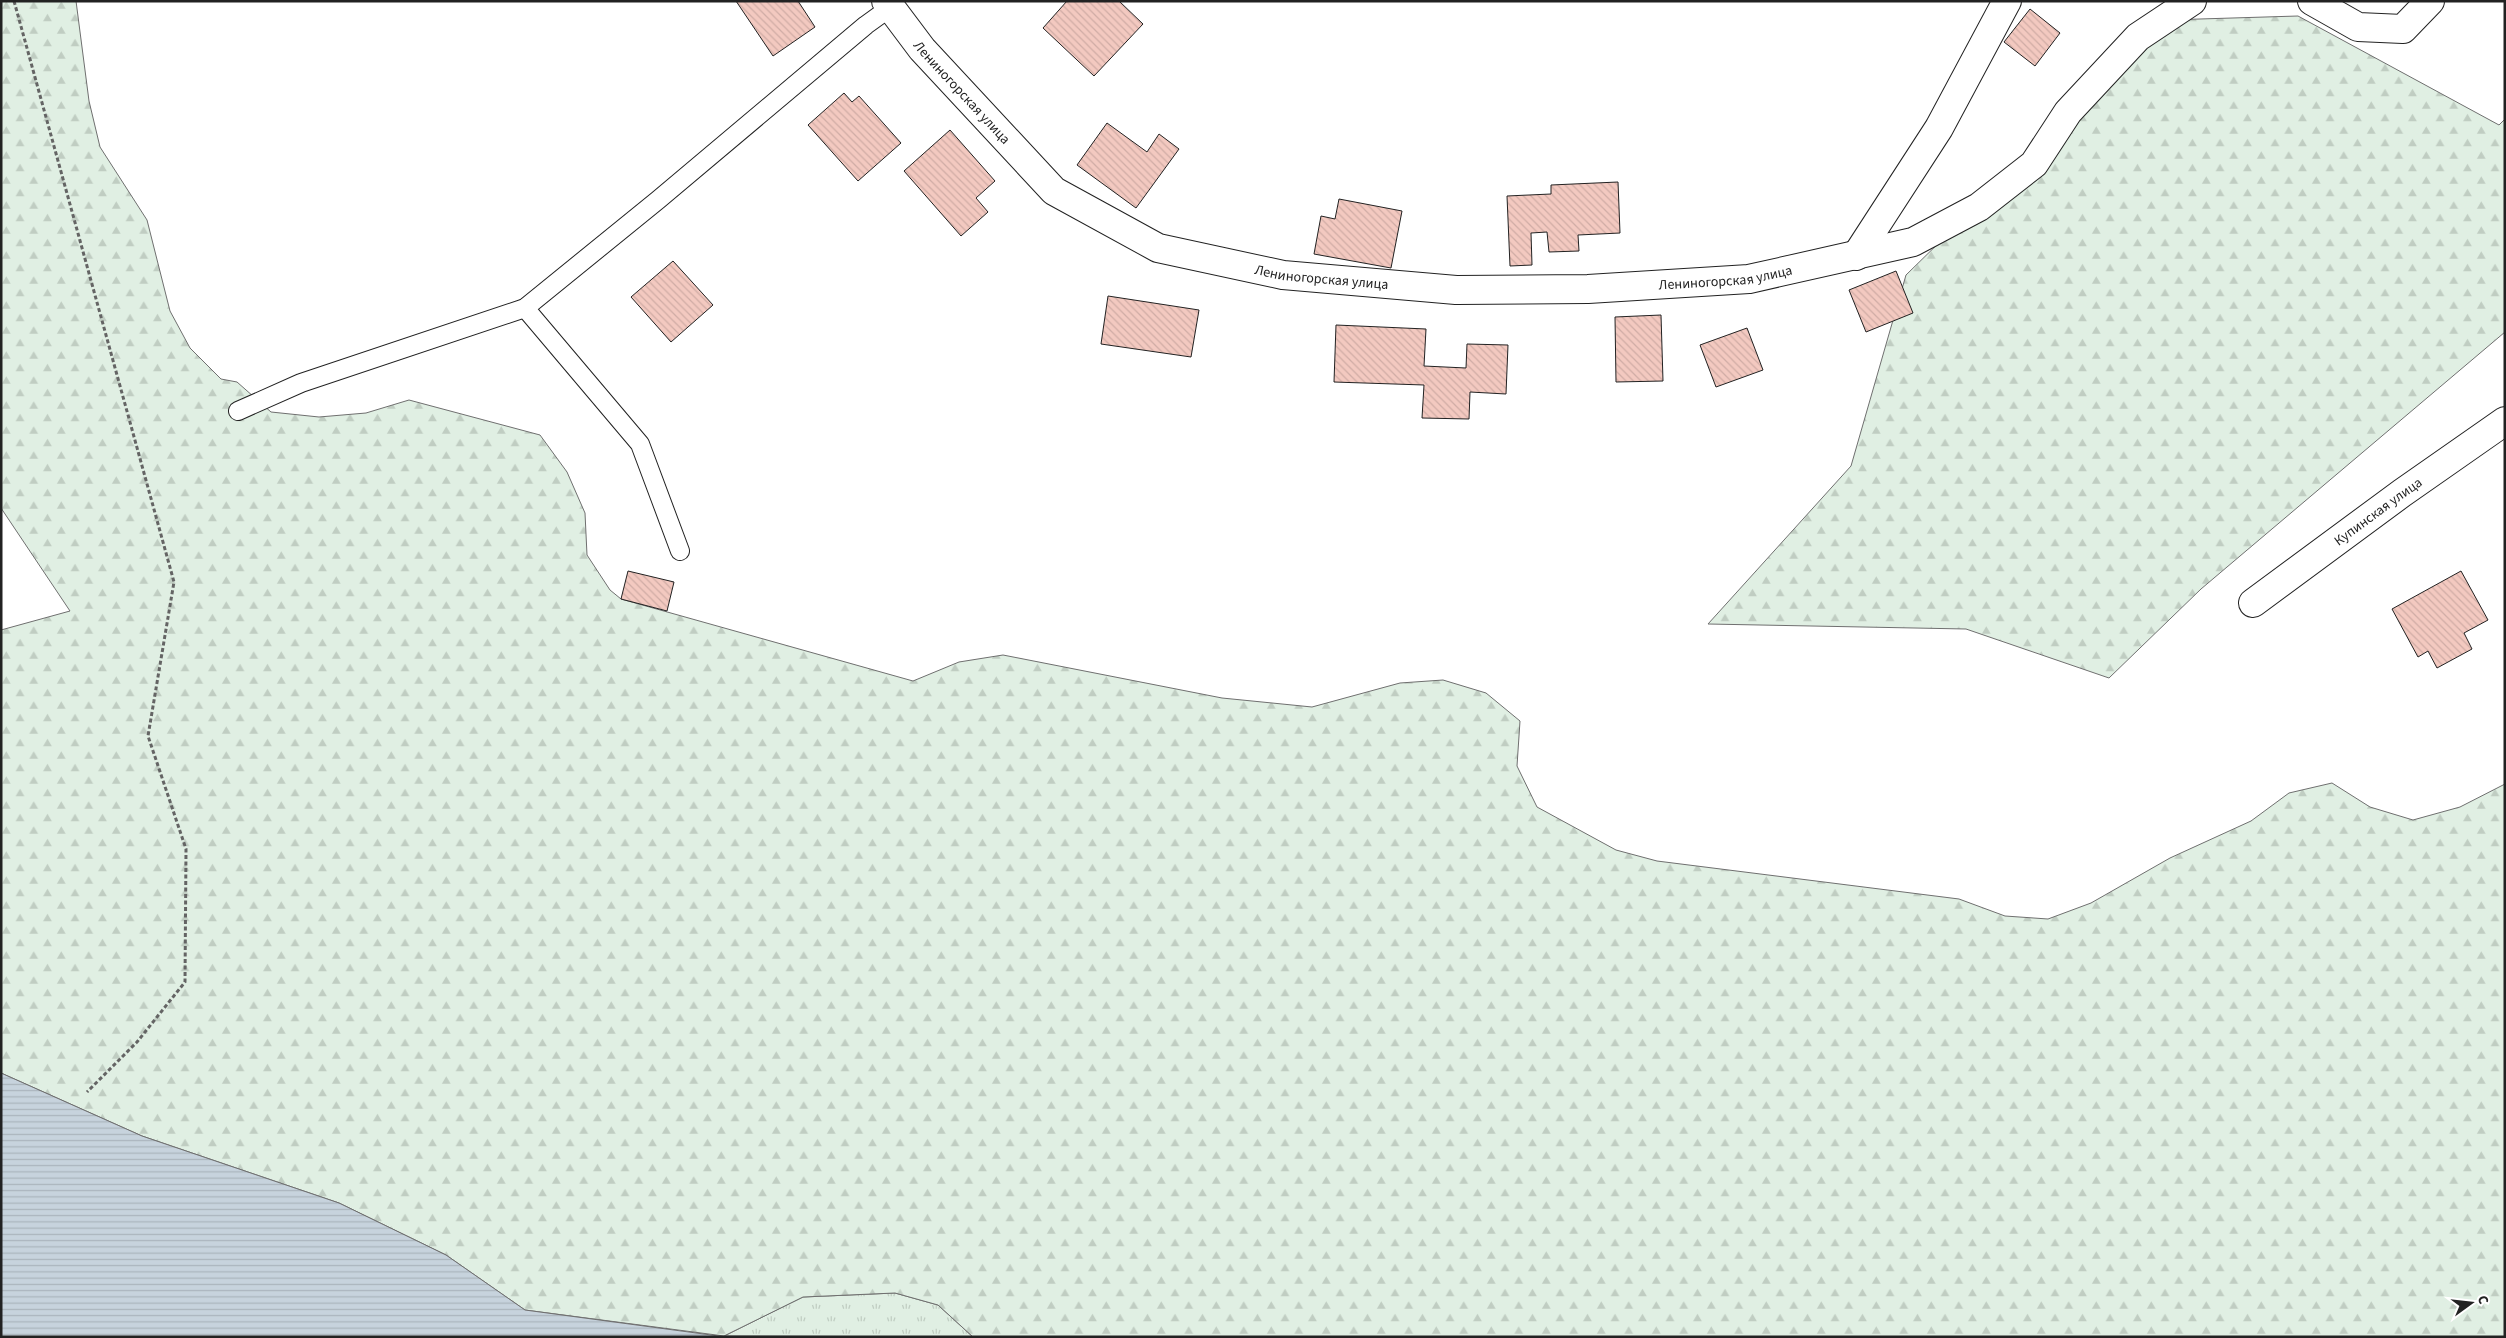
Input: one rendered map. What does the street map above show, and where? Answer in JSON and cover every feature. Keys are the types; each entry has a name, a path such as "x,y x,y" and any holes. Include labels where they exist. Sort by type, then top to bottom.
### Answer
{"street":[{"path":"1856,256 1939,128 2007,1"},
{"name":"Лениногорская улица","path":"889,4 922,48 1054,191 1158,248 1282,275 1456,290 1588,288 1749,279 1913,242 1980,207 2034,164 2068,112 2138,38 2192,1"},
{"path":"2312,1 2358,27 2403,29 2430,1"},
{"name":"Купинская улица","path":"2254,603 2402,493 2505,421"}],"lane":[{"path":"238,411 301,383 525,308 658,200 889,4"},
{"path":"525,308 640,444 680,551"}],"path":[{"path":"14,1 174,582 148,736 186,849 185,982 136,1042 87,1092"}],"green space":[{"path":"1,1 76,1 89,101 100,147 147,220 170,311 190,348 221,379 237,382 271,412 319,417 366,413 409,400 540,435 567,472 585,513 587,555 610,590 621,599 913,681 959,662 1003,655 1222,698 1312,707 1400,683 1443,680 1486,693 1520,721 1517,766 1537,807 1616,850 1657,861 1959,899 2005,916 2048,919 2091,903 2170,858 2251,821 2289,793 2332,783 2370,807 2413,820 2460,807 2505,784 2505,1337 973,1337 938,1305 895,1293 803,1297 724,1336 525,1310 446,1255 339,1203 142,1136 1,1073 1,630 70,611 1,508"},
{"path":"2298,16 2499,125 2505,119 2505,332 2201,589 2109,678 1966,629 1708,624 1851,466 1906,275 2167,20"},
{"path":"895,1293 938,1305 973,1337 724,1336 803,1297"}],"shaded area":[{"path":"1,1073 142,1136 339,1203 446,1255 525,1310 726,1337 1,1337"}],"building":[{"path":"736,1 798,1 815,27 773,56"},
{"path":"1067,1 1119,1 1143,24 1094,76 1043,28"},
{"path":"2030,9 2060,33 2035,66 2004,42"},
{"path":"844,93 852,102 859,96 901,143 858,181 808,125"},
{"path":"1107,123 1147,152 1159,134 1179,149 1136,208 1077,165"},
{"path":"950,130 995,181 976,198 988,212 961,236 904,171"},
{"path":"1618,182 1620,233 1578,235 1579,251 1549,252 1547,232 1531,233 1532,265 1510,266 1507,196 1551,194 1551,185"},
{"path":"1339,199 1402,211 1391,268 1314,254 1321,216 1335,219"},
{"path":"673,261 713,305 671,342 631,297"},
{"path":"1896,271 1913,313 1866,332 1849,290"},
{"path":"1108,296 1199,310 1191,357 1101,344"},
{"path":"1661,315 1663,381 1616,382 1615,317"},
{"path":"1336,325 1426,329 1424,366 1466,368 1467,344 1508,345 1506,394 1470,392 1469,419 1422,418 1424,385 1334,382"},
{"path":"1747,328 1763,370 1716,387 1700,345"},
{"path":"628,571 674,582 667,611 621,599"},
{"path":"2461,571 2488,620 2464,633 2472,649 2437,668 2428,651 2418,657 2392,609"}]}
